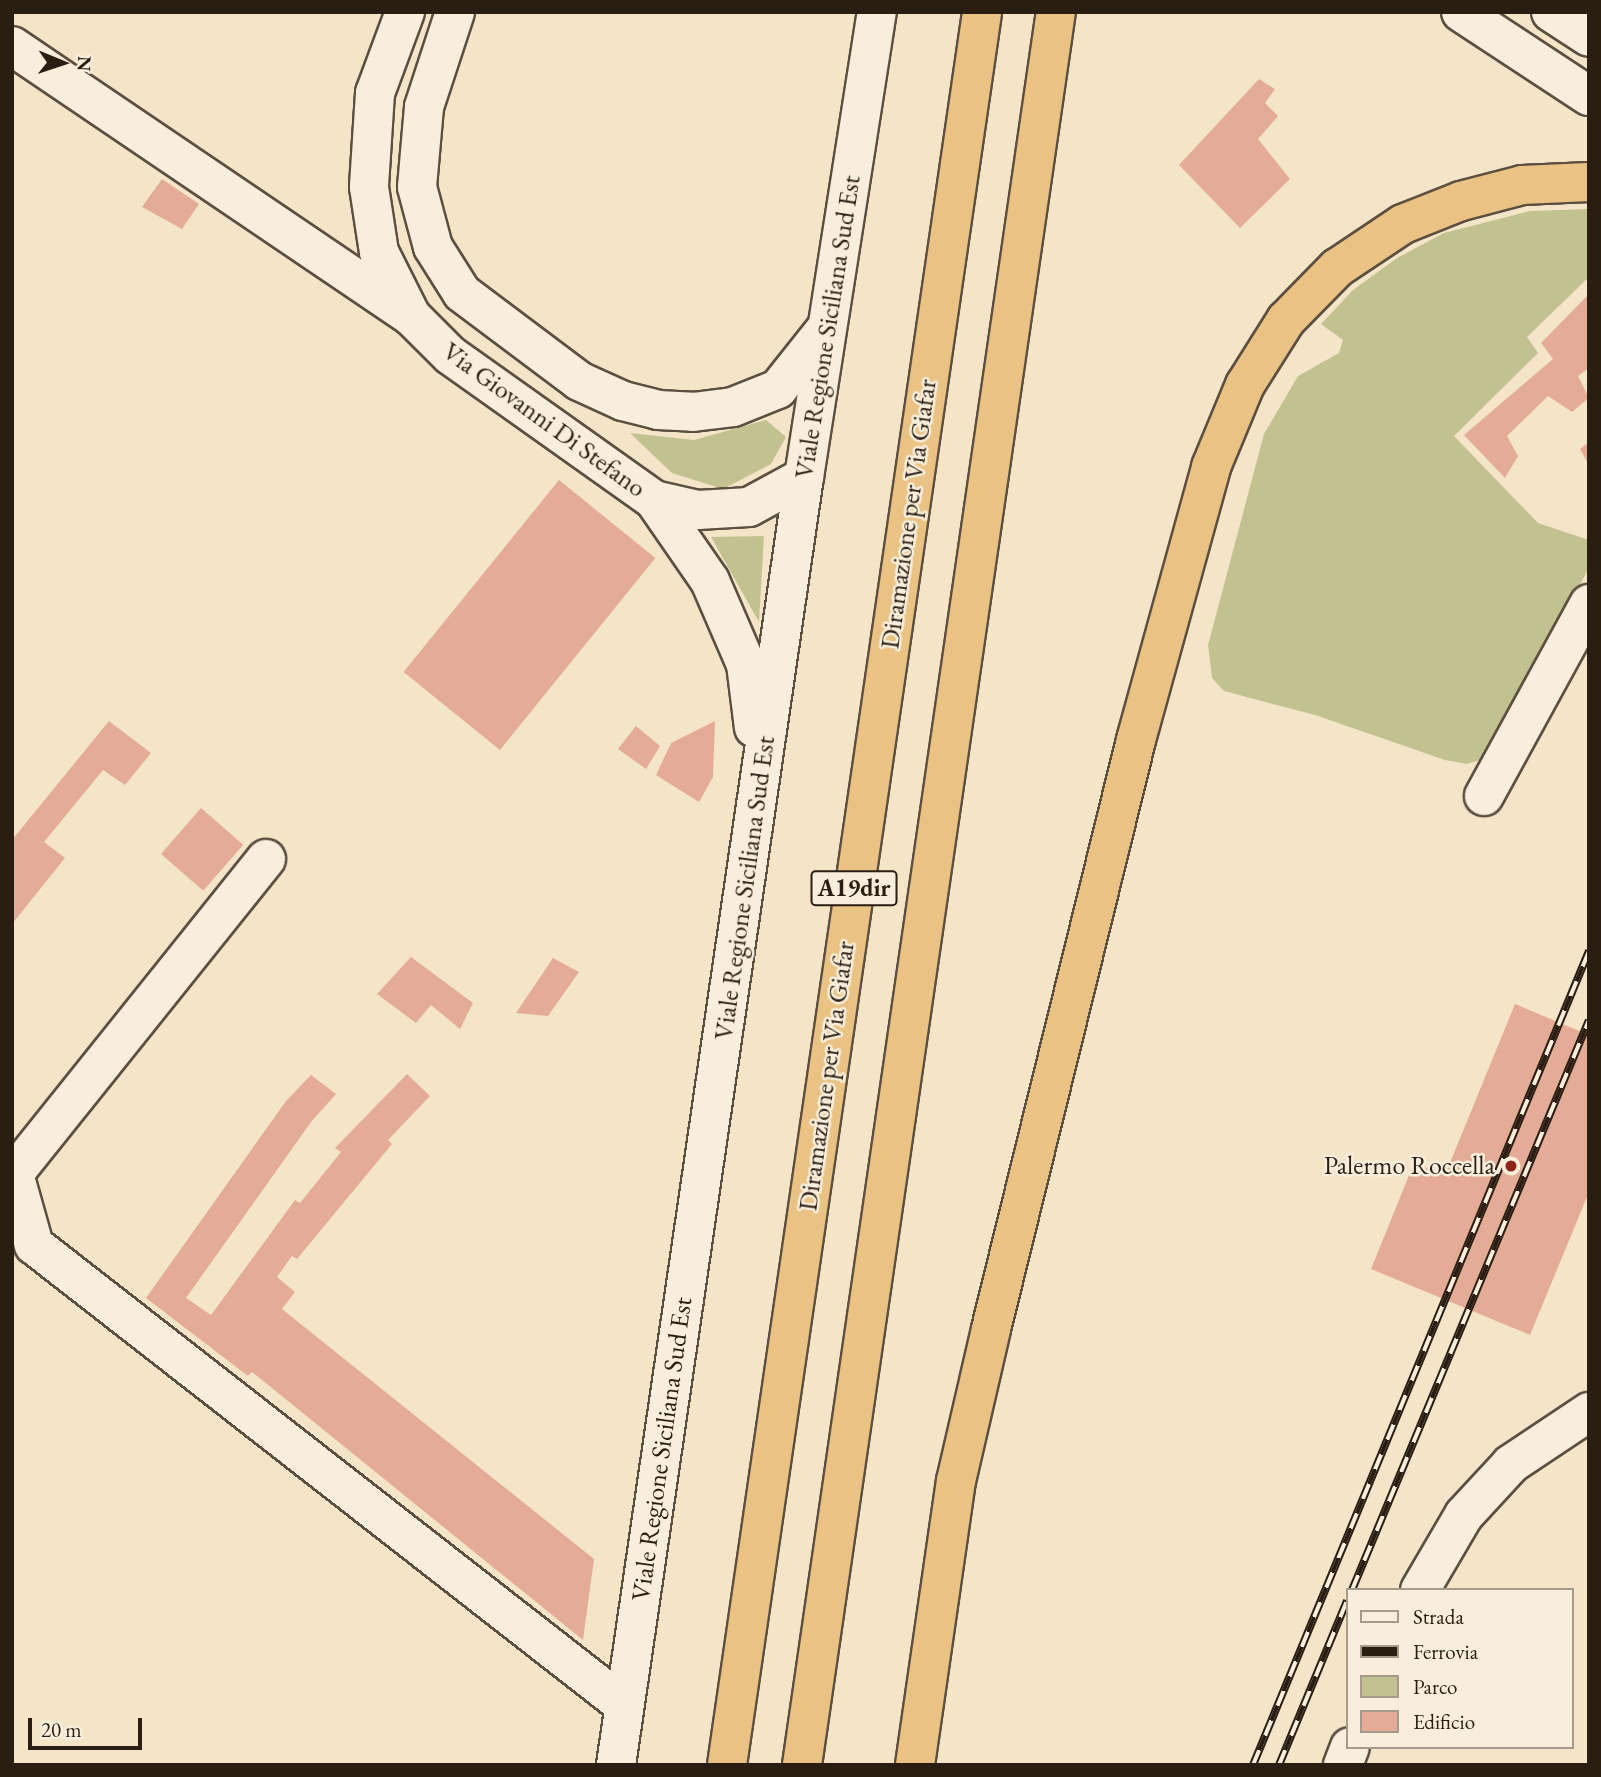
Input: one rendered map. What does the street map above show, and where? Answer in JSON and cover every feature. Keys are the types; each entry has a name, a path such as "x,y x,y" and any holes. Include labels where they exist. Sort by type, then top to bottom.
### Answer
{"highway":[{"name":"Diramazione per Via Giafar","path":"727,1765 982,12"},
{"name":"A19dir","path":"802,1765 1056,12"},
{"path":"915,1765 956,1481 988,1341 1136,740 1211,467 1245,385 1286,320 1337,268 1403,224 1461,201 1522,185 1589,182"}],"street":[{"name":"Via Giovanni Di Stefano","path":"405,12 375,93 369,187 379,252 411,316 450,355 498,392 654,500 710,580 747,664 760,784"},
{"path":"455,12 424,107 417,187 433,247 462,293 579,381 623,401 657,410 693,412 733,407 778,389 827,328"},
{"name":"Viale Regione Siciliana Sud Est","path":"616,1765 804,477 877,12"},
{"path":"1461,12 1589,96"},
{"path":"1550,12 1589,37"},
{"path":"12,46 411,316"},
{"path":"654,500 698,510 749,507 804,477"},
{"path":"1484,796 1589,604"},
{"path":"266,859 14,1174 34,1245 624,1706"},
{"path":"1421,1588 1464,1516 1511,1464 1589,1412"}],"green space":[{"path":"1589,209 1589,277 1527,337 1538,353 1454,436 1538,523 1589,540 1589,568 1486,758 1467,764 1445,760 1315,715 1224,691 1212,678 1208,645 1264,434 1298,376 1339,353 1343,340 1321,324 1353,290 1397,258 1444,233 1530,211"},
{"path":"766,420 786,437 771,464 723,489 672,473 630,433 694,440"},
{"path":"764,536 759,622 711,537"}],"building":[{"path":"1259,79 1275,89 1265,103 1278,116 1258,139 1290,179 1240,228 1179,165"},
{"path":"162,179 199,204 182,229 142,207"},
{"path":"1589,294 1589,368 1578,376 1589,398 1572,412 1548,396 1507,436 1518,456 1505,478 1464,435 1553,359 1541,343"},
{"path":"1589,442 1589,465 1580,449"},
{"path":"559,480 655,558 500,750 404,672"},
{"path":"109,721 151,753 125,785 103,770 44,842 65,858 12,924 12,840"},
{"path":"715,721 713,777 699,802 656,775 671,743"},
{"path":"636,726 660,746 646,769 618,749"},
{"path":"201,808 243,845 203,891 161,854"},
{"path":"411,957 473,1003 460,1029 431,1005 416,1023 377,994"},
{"path":"553,958 579,972 548,1016 516,1013"},
{"path":"1515,1004 1589,1035 1589,1192 1530,1335 1371,1269 1414,1163 1445,1175"},
{"path":"407,1074 430,1096 388,1140 392,1144 297,1259 292,1256 277,1277 295,1292 282,1309 594,1559 583,1640 252,1372 248,1376 146,1298 286,1101 311,1075 336,1094 311,1122 186,1298 211,1315 295,1200 300,1203 341,1152 335,1148"}],"railway":[{"path":"1253,1765 1589,951"},
{"path":"1353,1588 1589,1020"},
{"path":"1279,1765 1346,1603"}],"place":[{"name":"Palermo Roccella","path":"1511,1166"}]}
